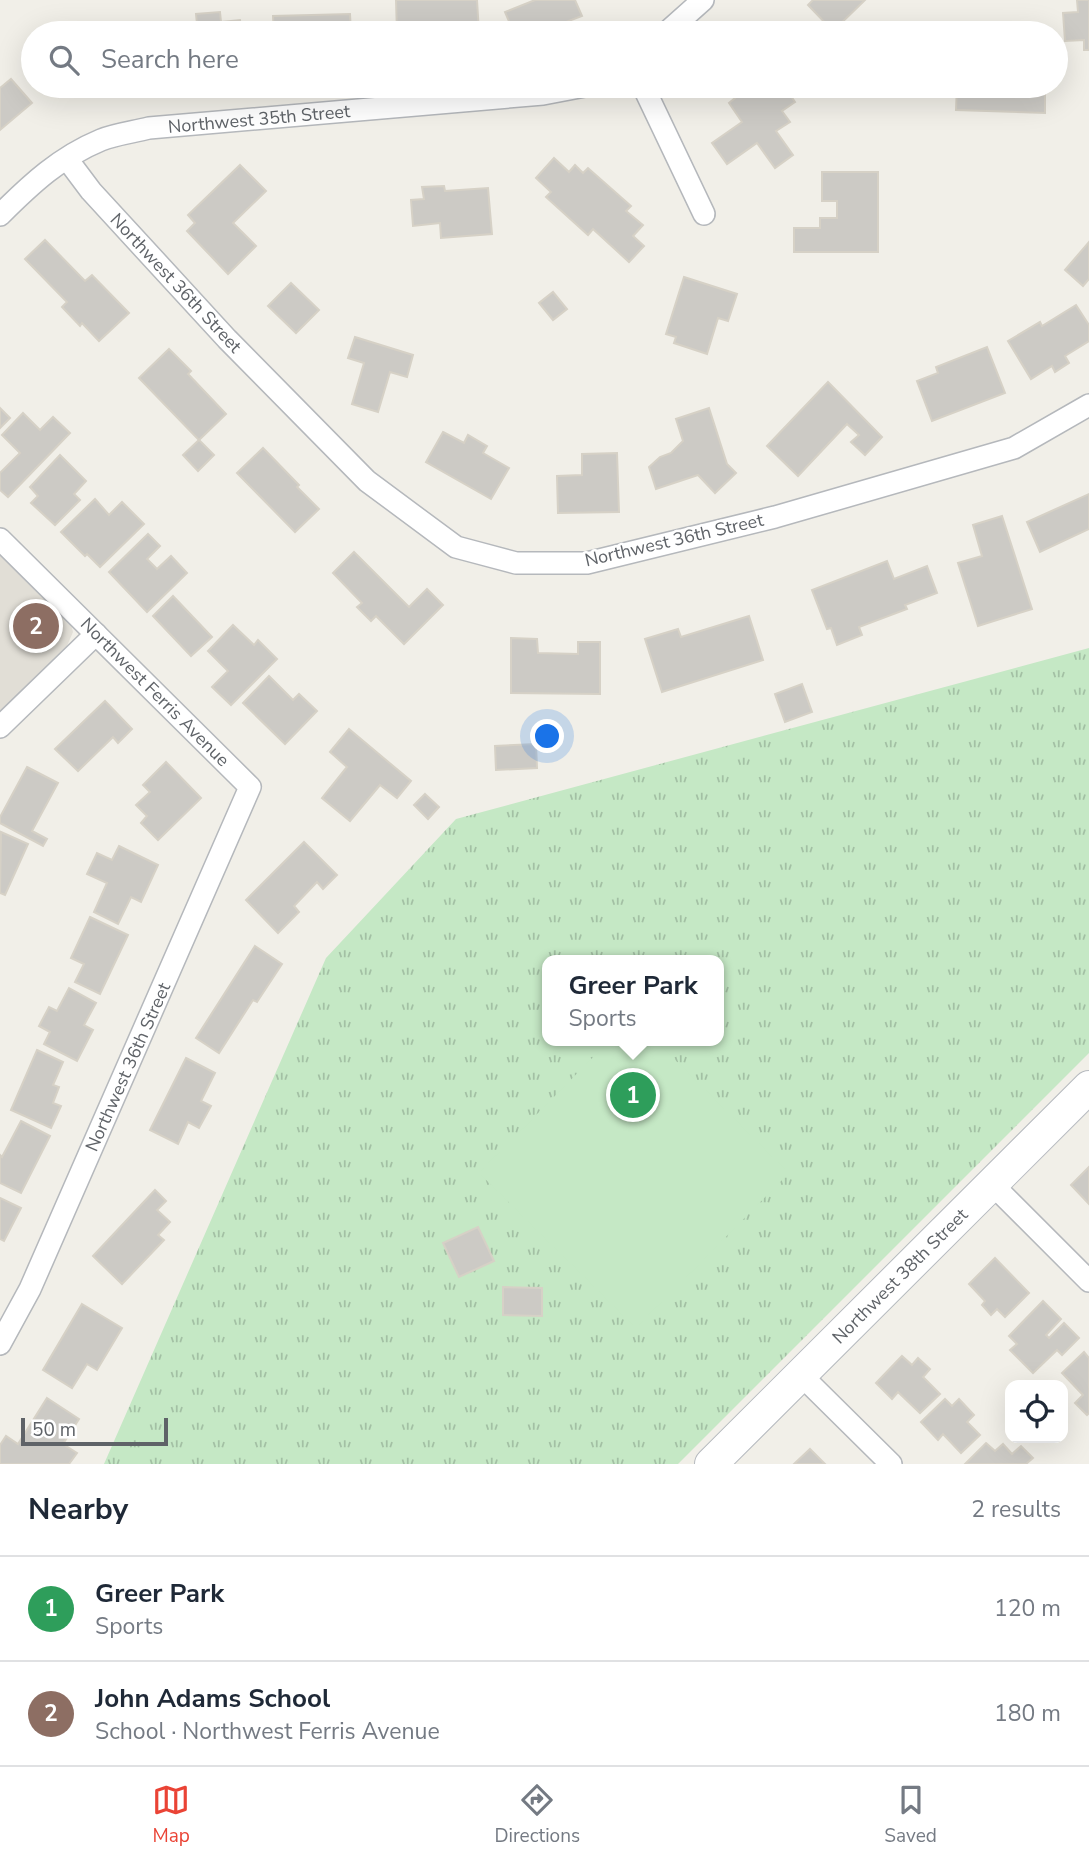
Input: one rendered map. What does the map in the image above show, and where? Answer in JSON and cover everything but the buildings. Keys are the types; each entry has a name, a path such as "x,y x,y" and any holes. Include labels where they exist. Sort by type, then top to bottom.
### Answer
{"main road":[{"name":"Northwest 38th Street","path":"711,1464 1089,1087"}],"street":[{"path":"679,21 703,0"},
{"name":"Northwest 35th Street","path":"0,215 39,176 66,159 103,139 149,128 497,98"},
{"path":"649,98 704,214"},
{"name":"Northwest 36th Street","path":"66,159 91,191 227,339 367,481 456,547 516,562 587,563 775,517 1014,448 1089,405"},
{"name":"Northwest Ferris Avenue","path":"0,539 250,787"},
{"path":"0,727 96,634"},
{"name":"Northwest 36th Street","path":"0,1344 30,1289 250,787"},
{"path":"992,1184 1089,1281"},
{"path":"801,1374 891,1464"}],"shaded area":[{"path":"0,550 70,620 73,632 67,646 0,711"}],"green space":[{"path":"1089,648 1089,1053 678,1464 104,1464 326,958 456,819"},
{"path":"604,1046 661,1046 789,1173 636,1328 479,1173"}],"place":[{"name":"John Adams School","path":"36,626"},
{"name":"Greer Park","path":"633,1095"}]}
